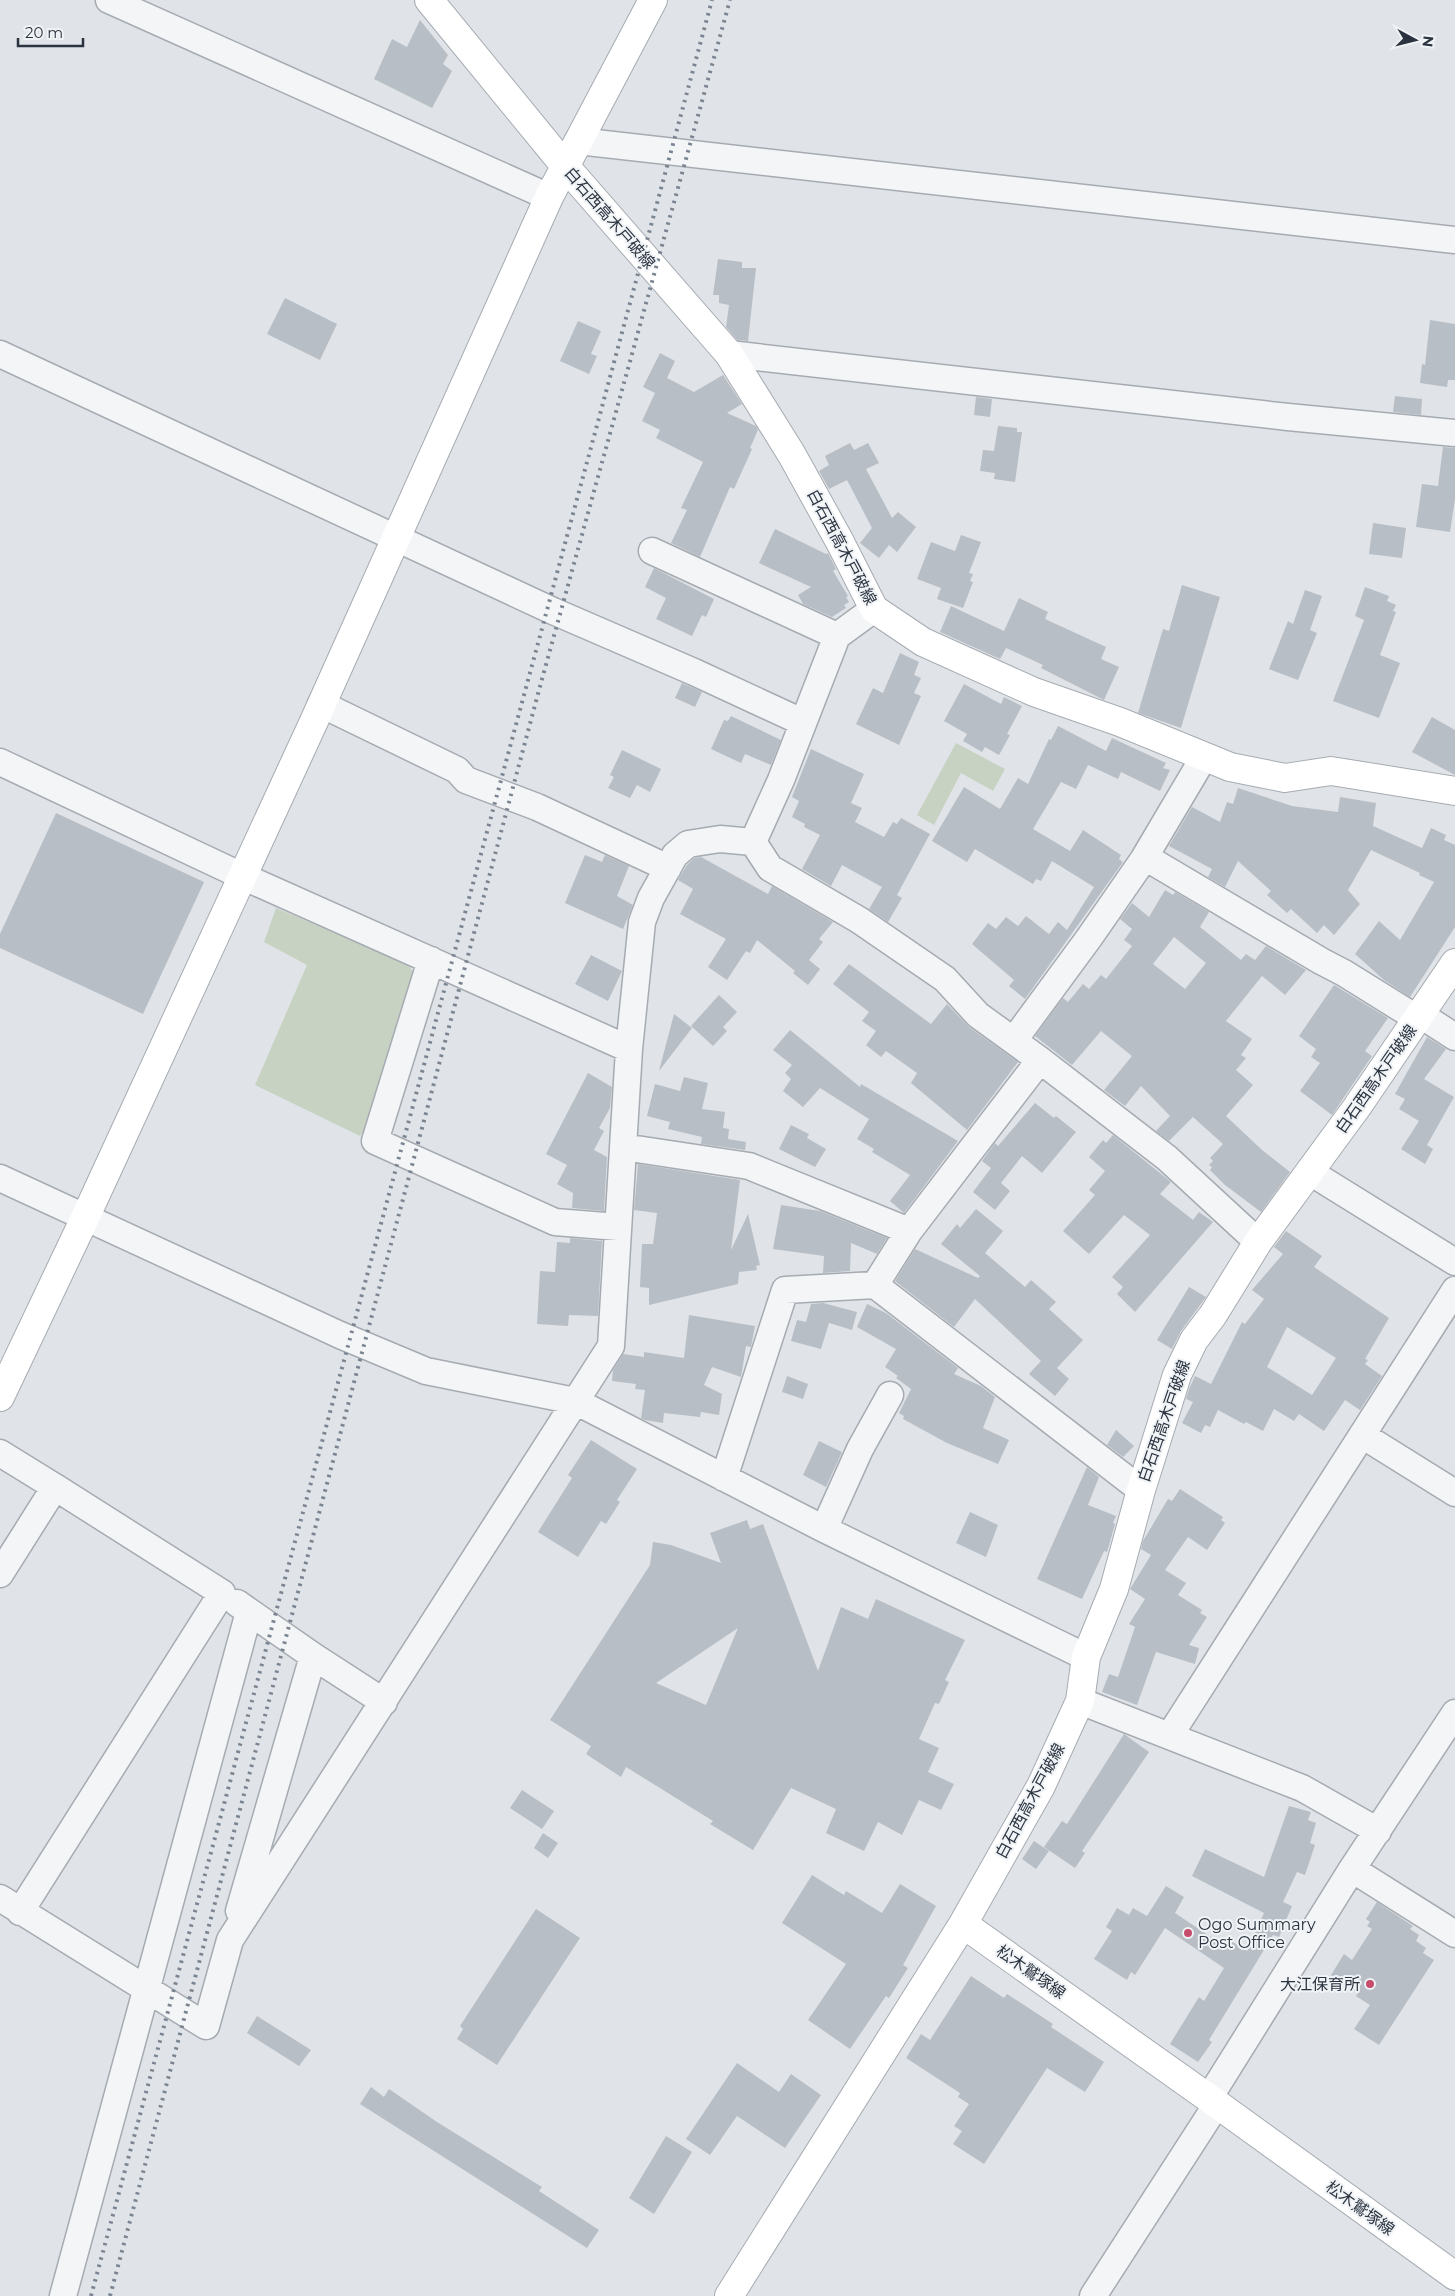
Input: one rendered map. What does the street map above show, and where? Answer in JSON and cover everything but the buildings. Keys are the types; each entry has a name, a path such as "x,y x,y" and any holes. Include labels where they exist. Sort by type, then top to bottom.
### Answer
{"main road":[{"name":"白石西高木戸破線","path":"429,0 565,166 729,354 812,490 874,609 923,642 1034,692 1120,722 1230,767 1285,778 1331,771 1455,792"},
{"path":"0,1397 86,1218 321,704 549,197 653,0"},
{"name":"白石西高木戸破線","path":"963,1924 1041,1786 1080,1701 1086,1657 1114,1589 1141,1490 1177,1375 1194,1340 1213,1315 1258,1242 1310,1172 1455,963"},
{"path":"729,2296 963,1924"},
{"name":"松木鷲塚線","path":"963,1924 1213,2101 1455,2276"}],"street":[{"path":"109,0 549,197"},
{"path":"578,141 1455,240"},
{"path":"0,354 396,538 802,722"},
{"path":"729,354 1288,417 1455,433"},
{"path":"652,552 837,636"},
{"path":"753,842 781,780 837,636 874,609"},
{"path":"321,704 457,770 466,780 537,807 668,868"},
{"path":"1014,1040 1089,938 1144,857 1204,757"},
{"path":"0,762 242,876 629,1049"},
{"path":"230,1940 611,1346 629,1049 642,922 651,898 675,856 688,844 720,839 753,842"},
{"path":"753,842 770,868 859,920 945,979 978,1015 1014,1040 1167,1158 1258,1242"},
{"path":"1144,857 1312,956 1344,972 1455,1037"},
{"path":"431,960 375,1141 555,1222 618,1227"},
{"path":"875,1285 909,1231 1040,1060"},
{"path":"623,1147 749,1166 909,1231"},
{"path":"1310,1172 1455,1262"},
{"path":"0,1178 340,1335 426,1371 575,1401 824,1530 1086,1657"},
{"path":"724,1478 785,1290 875,1285 1141,1490"},
{"path":"1170,1735 1455,1290"},
{"path":"824,1530 860,1449 890,1395"},
{"path":"1362,1435 1455,1493"},
{"path":"0,1454 222,1593 384,1702"},
{"path":"0,1574 55,1487"},
{"path":"222,1593 10,1905 206,2026 313,1656"},
{"path":"63,2296 148,1990 249,1612"},
{"path":"1080,1701 1302,1788 1378,1831"},
{"path":"1093,2296 1352,1869 1455,1713"},
{"path":"1352,1869 1455,1934"}],"green space":[{"path":"956,743 1005,769 993,791 961,773 934,825 917,815"},
{"path":"276,908 407,964 414,973 376,1115 360,1136 255,1085 307,965 264,942"}],"railway":[{"path":"91,2296 712,0"},
{"path":"110,2296 539,690 730,0"}],"place":[{"name":"Ogo Summary Post Office","path":"1188,1933"},
{"name":"大江保育所","path":"1370,1984"}]}
